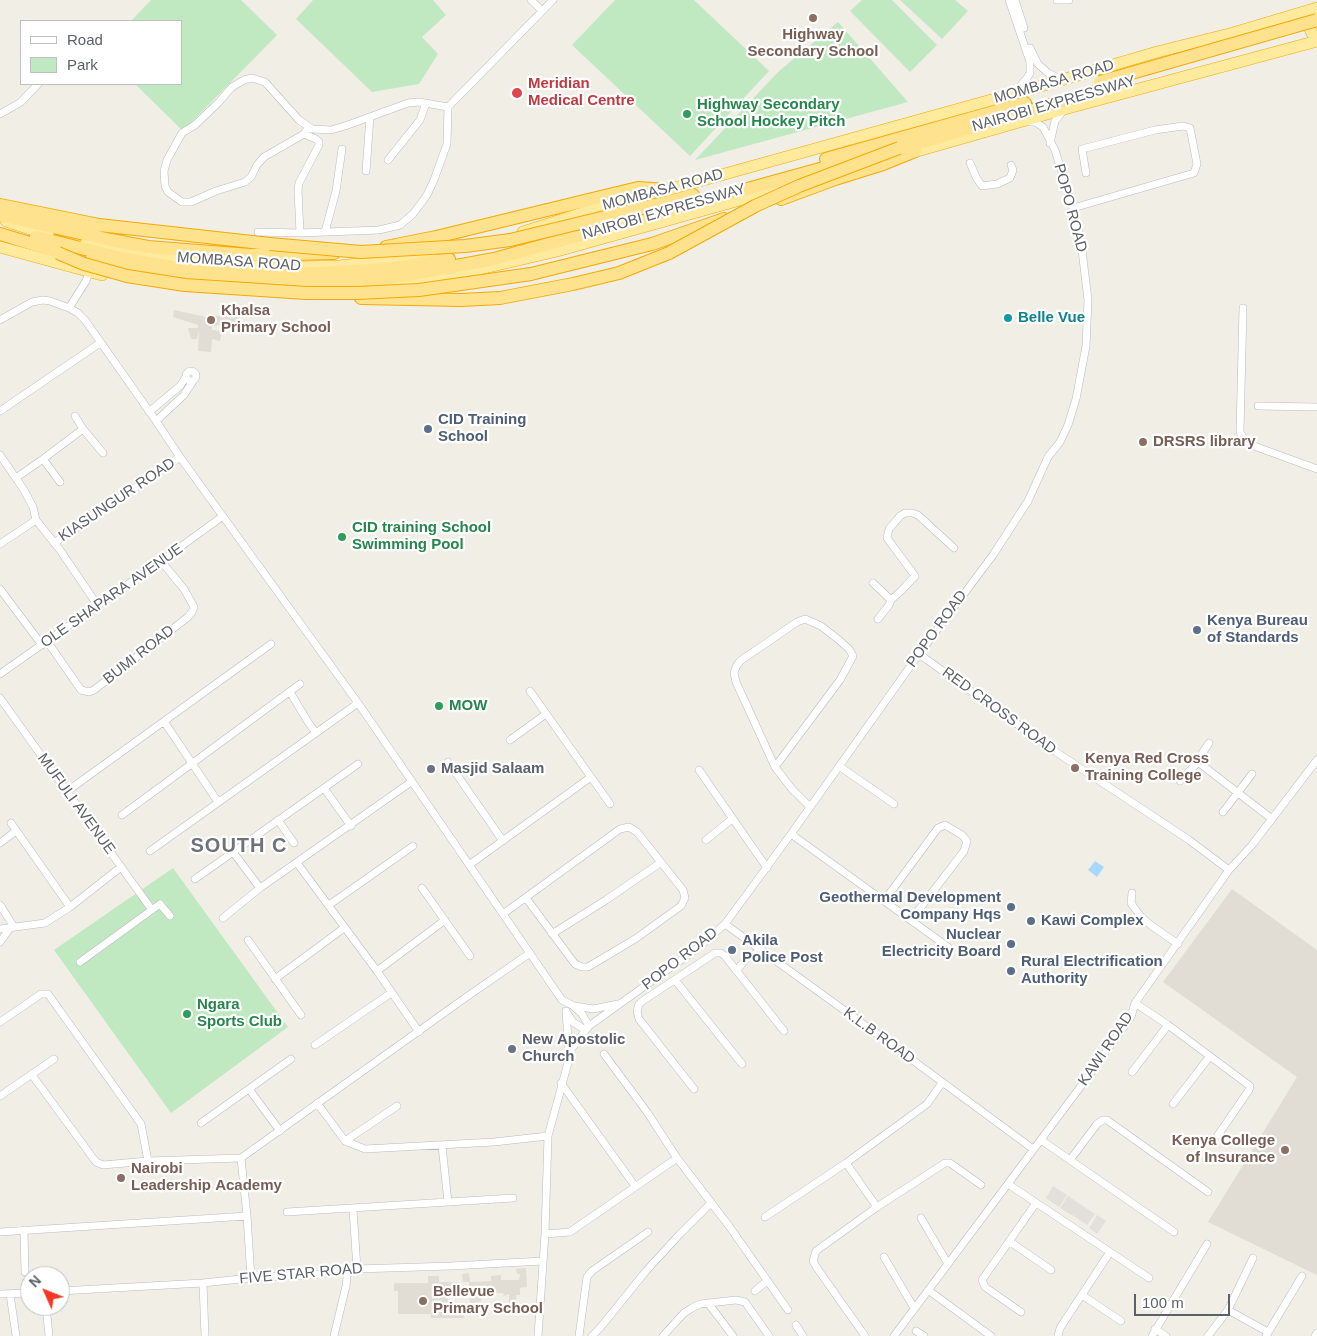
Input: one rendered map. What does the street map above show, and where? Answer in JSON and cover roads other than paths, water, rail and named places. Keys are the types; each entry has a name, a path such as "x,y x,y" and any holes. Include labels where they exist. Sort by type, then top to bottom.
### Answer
{"highway":[{"name":"MOMBASA ROAD","path":"0,219 44,234 112,249 156,256 260,267 340,266 458,252 617,202 1013,94 1157,52 1317,12"},
{"path":"1317,12 1309,19 1308,25 1312,35 1317,40"},
{"name":"NAIROBI EXPRESSWAY","path":"0,226 81,249 178,268 237,273 316,273 388,269 500,249 1317,12"},
{"name":"NAIROBI EXPRESSWAY","path":"0,234 58,253 126,268 207,280 297,283 385,279 494,258 899,148 1317,29"},
{"path":"1221,36 1230,41 1234,48 1234,57 1230,64"},
{"name":"MOMBASA ROAD","path":"0,247 89,272 138,283 208,292 237,294 394,285 427,280 558,251 1317,40"},
{"path":"304,290 354,298 461,300 500,298 573,284 619,273 669,253 755,206 799,186 899,148"},
{"path":"58,253 84,264 127,276 185,285 306,294 419,290 531,274 652,244 915,151"},
{"path":"0,215 111,240 163,248 250,255 316,255 369,250 436,237 638,188 666,190"},
{"path":"0,205 99,225 361,252 465,246 510,240 663,203"}],"street":[{"path":"531,0 542,11"},
{"path":"258,232 300,233 379,230 400,225 413,214 427,195 434,180 447,144 448,107 553,0"},
{"path":"1009,0 1025,40 1038,64 1048,74 1062,80"},
{"path":"1013,94 1030,73 1030,62 1015,0"},
{"path":"1057,0 1068,0"},
{"path":"300,233 299,182 319,142 306,131 264,82 252,78 232,87 194,125 182,133 167,160 164,170 165,186 168,192 182,202 191,202 216,191 245,182 252,177 257,164 264,157 306,131 331,130 408,103 426,103 448,107"},
{"path":"0,114 21,102 37,85"},
{"path":"388,160 420,120 426,103"},
{"name":"POPO ROAD","path":"1050,143 1054,121 1068,108"},
{"path":"366,171 370,116"},
{"name":"POPO ROAD","path":"587,1028 695,950 725,924 992,555 1024,508 1048,457 1060,442 1068,425 1076,399 1083,366 1088,300 1081,242 1073,208 1054,150 1040,124 1030,122 1015,124"},
{"path":"1073,208 1194,173 1197,164 1190,128 1183,126 1155,130 1082,149 1086,173"},
{"path":"325,232 336,191 342,149"},
{"path":"970,164 982,186 997,184 1010,178 1011,165"},
{"path":"69,308 86,281 89,272"},
{"path":"0,320 32,302 50,301 69,308 85,320 180,457 358,703 562,1000 569,1008 585,1018 587,1028"},
{"path":"1243,308 1240,432 1245,440 1254,446 1317,469"},
{"path":"0,411 100,343"},
{"path":"149,412 190,379 184,395 156,421"},
{"path":"1258,406 1317,407"},
{"path":"75,416 103,454"},
{"path":"16,478 83,429"},
{"path":"0,455 33,507 36,520 98,606"},
{"name":"KIASUNGUR ROAD","path":"54,543 180,457"},
{"path":"43,459 60,482"},
{"path":"878,619 891,600 915,576 887,538 889,529 900,516 905,513 918,515 954,548"},
{"name":"OLE SHAPARA AVENUE","path":"0,674 223,516"},
{"path":"0,544 36,520"},
{"name":"BUMI ROAD","path":"44,643 81,690 89,692 94,690 192,612 194,607 184,589 162,561"},
{"path":"873,583 891,600"},
{"path":"0,589 44,643"},
{"path":"775,767 840,680 853,656 849,649 839,640 821,626 806,619 797,622 740,661 734,670 734,677 775,767 792,789 810,807"},
{"path":"66,792 165,723 272,644"},
{"name":"RED CROSS ROAD","path":"919,654 1056,752 1190,840 1229,870"},
{"path":"122,814 300,684"},
{"path":"530,691 610,804"},
{"path":"290,692 316,733"},
{"name":"MUFULI AVENUE","path":"0,698 152,910"},
{"path":"150,851 358,703"},
{"path":"510,740 546,714"},
{"path":"165,723 218,802"},
{"path":"1180,781 1198,762 1209,743"},
{"name":"KAWI ROAD","path":"894,1336 1032,1149 1042,1140 1131,1017 1135,1003 1229,870 1252,845 1317,760"},
{"path":"448,762 503,841"},
{"path":"1198,762 1272,819"},
{"path":"195,879 358,764"},
{"path":"840,766 894,804"},
{"path":"699,770 767,868"},
{"path":"1223,812 1252,774"},
{"path":"469,865 592,777"},
{"path":"223,918 260,888 351,826 411,782"},
{"path":"324,788 351,826"},
{"path":"706,840 732,819"},
{"path":"278,820 294,842"},
{"path":"10,822 70,907"},
{"path":"884,901 938,828 946,825 962,835 967,841 964,851 910,920"},
{"path":"503,914 624,827 629,827 638,832 660,863 683,890 685,898 681,906 635,939 588,967 575,964 526,898"},
{"path":"0,843 16,831"},
{"path":"791,834 948,947"},
{"path":"329,905 413,846"},
{"path":"234,852 260,888"},
{"path":"297,863 377,971 419,1032"},
{"path":"552,934 660,863"},
{"path":"0,929 45,923 70,907 121,867"},
{"path":"422,888 470,956"},
{"path":"1132,893 1131,902 1141,917 1178,944"},
{"path":"0,904 12,928"},
{"path":"80,962 160,904 170,916"},
{"path":"377,971 445,920"},
{"name":"K.L.B ROAD","path":"725,924 1032,1149"},
{"path":"0,942 12,928"},
{"path":"275,979 344,928"},
{"path":"248,940 300,1015"},
{"path":"736,970 747,958 762,950"},
{"path":"694,1089 639,1019 637,1011 639,1004 644,1000 718,952 736,970 784,1031"},
{"path":"32,1075 96,1162 103,1166 148,1161 241,1158 530,953"},
{"path":"675,980 742,1064"},
{"path":"315,1046 391,993"},
{"path":"0,1022 41,994 48,994 141,1124 148,1161"},
{"path":"569,1008 593,1009 622,1003"},
{"path":"1135,1003 1250,1086 1218,1135"},
{"path":"569,1008 573,1022 587,1028"},
{"path":"568,1056 569,1008"},
{"path":"1132,1072 1168,1025"},
{"path":"538,1336 545,1234 548,1136 568,1056 575,1042 587,1028"},
{"path":"604,1054 647,1112 717,1214 729,1226 788,1310"},
{"path":"1174,1104 1210,1056"},
{"path":"0,1096 54,1059"},
{"path":"201,1122 291,1059"},
{"path":"561,1083 635,1186"},
{"path":"765,1217 846,1163 926,1104 942,1083"},
{"path":"248,1089 280,1130"},
{"path":"318,1103 346,1141 365,1149 442,1146 548,1136"},
{"path":"346,1141 397,1106"},
{"path":"1070,1160 1097,1124 1107,1120 1208,1192"},
{"path":"1042,1140 1174,1232"},
{"path":"442,1146 448,1202"},
{"path":"241,1158 248,1216 251,1278"},
{"path":"545,1234 570,1232 677,1158"},
{"path":"846,1163 876,1207"},
{"path":"865,1336 816,1268 813,1261 816,1251 876,1207 945,1163 950,1163 981,1185"},
{"path":"1008,1184 1148,1278"},
{"path":"287,1212 513,1198"},
{"path":"592,1336 646,1271 711,1203"},
{"path":"1021,1312 985,1288 982,1280 1036,1203"},
{"path":"352,1209 357,1269"},
{"path":"0,1232 248,1216"},
{"path":"921,1218 948,1264"},
{"path":"24,1230 25,1266"},
{"path":"579,1336 587,1277 592,1271 648,1232"},
{"path":"1009,1241 1051,1270"},
{"path":"1166,1336 1154,1332 1207,1244"},
{"path":"1058,1336 1060,1328 1110,1252"},
{"path":"884,1257 914,1308"},
{"path":"1208,1336 1228,1310 1253,1258"},
{"name":"FIVE STAR ROAD","path":"70,1291 312,1275 357,1269 543,1261"},
{"path":"334,1336 348,1270"},
{"path":"1228,1310 1267,1334 1302,1276"},
{"path":"756,1291 767,1281"},
{"path":"203,1283 205,1336"},
{"path":"928,1290 988,1335"},
{"path":"0,1294 20,1294"},
{"path":"10,1294 16,1336"},
{"path":"1082,1295 1121,1320"},
{"path":"663,1336 687,1310 700,1304 741,1300 748,1306 769,1336"},
{"path":"708,1303 732,1336"},
{"path":"47,1316 49,1336"},
{"path":"796,1325 803,1336"},
{"path":"916,1330 924,1336"},
{"path":"1314,1336 1317,1333"}],"water":[{"path":"1095,861 1104,867 1097,877 1088,870"}],"place":[{"name":"Highway Secondary School","path":"813,18"},
{"name":"Meridian Medical Centre","path":"517,93"},
{"name":"Highway Secondary School Hockey Pitch","path":"687,114"},
{"name":"Belle Vue","path":"1008,318"},
{"name":"Khalsa Primary School","path":"211,320"},
{"name":"CID Training School","path":"428,429"},
{"name":"DRSRS library","path":"1143,442"},
{"name":"CID training School Swimming Pool","path":"342,537"},
{"name":"Kenya Bureau of Standards","path":"1197,630"},
{"name":"MOW","path":"439,706"},
{"name":"Kenya Red Cross Training College","path":"1075,768"},
{"name":"Masjid Salaam","path":"431,769"},
{"name":"Geothermal Development Company Hqs","path":"1011,907"},
{"name":"Kawi Complex","path":"1031,921"},
{"name":"Nuclear Electricity Board","path":"1011,944"},
{"name":"Akila Police Post","path":"732,950"},
{"name":"Rural Electrification Authority","path":"1011,971"},
{"name":"Ngara Sports Club","path":"187,1014"},
{"name":"New Apostolic Church","path":"512,1049"},
{"name":"Kenya College of Insurance","path":"1285,1150"},
{"name":"Nairobi Leadership Academy","path":"121,1178"},
{"name":"Bellevue Primary School","path":"423,1301"}],"district":[{"name":"SOUTH C","path":"239,846"}]}
